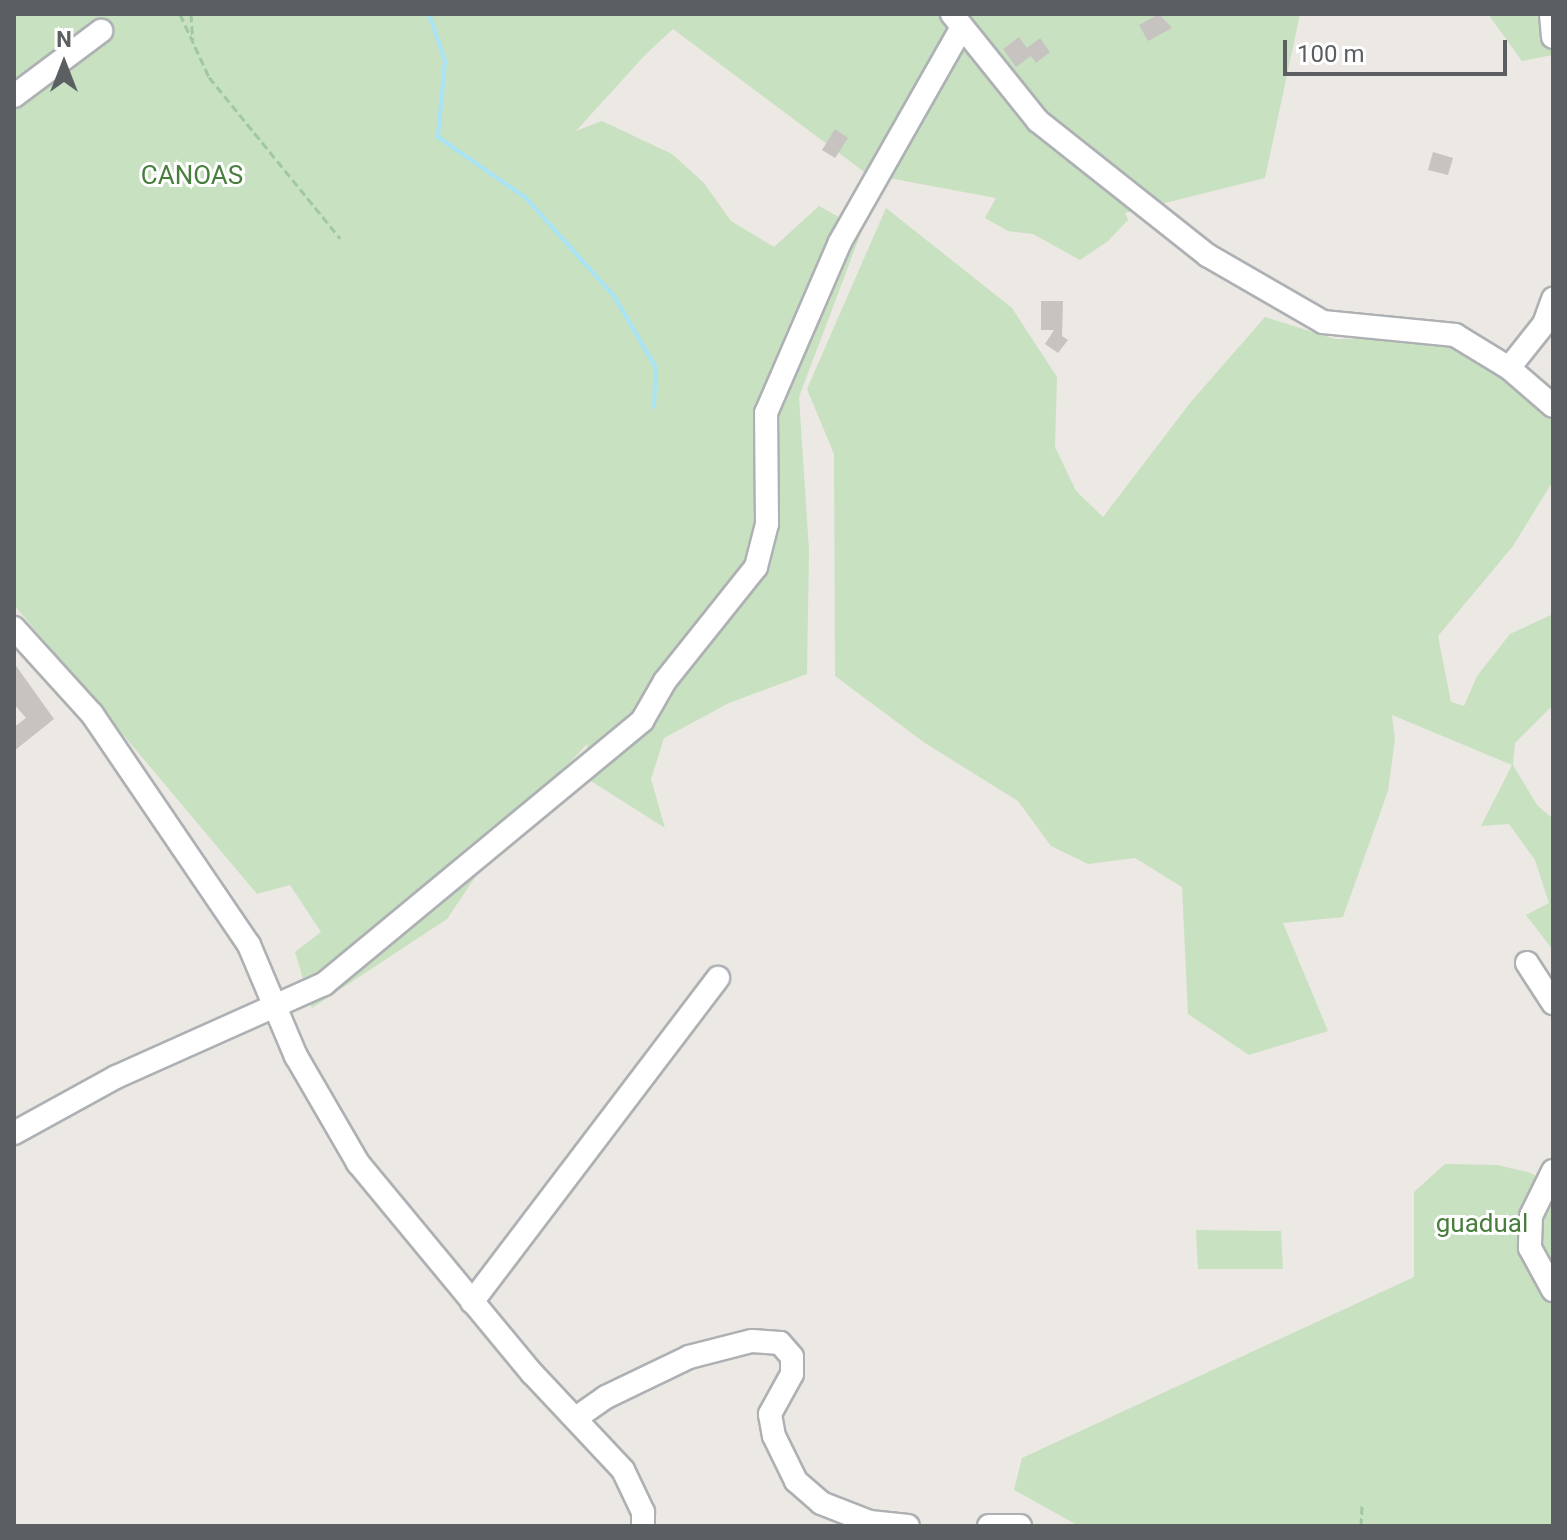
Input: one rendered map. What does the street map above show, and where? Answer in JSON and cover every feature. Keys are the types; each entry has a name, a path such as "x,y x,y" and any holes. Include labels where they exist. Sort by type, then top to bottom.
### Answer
{"street":[{"path":"1551,14 1553,37"},
{"path":"14,1133 116,1077 324,984 642,721 665,681 745,586 767,524 766,413 840,242 955,17 1038,121 1207,255 1281,302 1323,322 1455,335 1509,368 1553,406"},
{"path":"14,96 101,31"},
{"path":"1509,368 1544,324 1553,299"},
{"path":"14,628 92,714 249,945 274,1007 358,1163 472,1302 623,1470 643,1512 643,1526"},
{"path":"1527,963 1553,1003"},
{"path":"472,1302 718,978"},
{"path":"1553,1171 1531,1216 1530,1248 1553,1290"},
{"path":"576,1418 639,1379 689,1357 752,1341 780,1343 792,1357 792,1374 770,1414 774,1436 796,1481 821,1503 870,1522 908,1526"},
{"path":"989,1526 1020,1526"}],"path":[{"path":"180,14 209,77 340,238"},
{"path":"191,14 194,44"},
{"path":"1361,1526 1362,1504"}],"green space":[{"name":"CANOAS","path":"14,14 1300,14 1265,178 1125,213 1128,220 1108,241 1080,260 1033,234 1008,231 985,218 996,198 867,174 673,29 645,55 576,131 602,121 672,154 704,183 731,221 774,247 819,206 862,230 799,397 809,550 807,674 729,703 664,738 651,779 665,828 591,781 587,744 506,831 447,919 312,1008 295,952 321,932 290,885 257,894 14,605"},
{"path":"1488,14 1553,14 1553,55 1522,61"},
{"path":"886,208 1012,308 1057,377 1055,447 1076,491 1103,517 1190,403 1265,317 1335,339 1433,338 1458,346 1553,410 1553,481 1513,546 1438,636 1451,702 1464,706 1477,676 1510,634 1553,614 1553,705 1515,743 1513,765 1537,805 1553,819 1553,950 1526,915 1549,903 1535,860 1509,824 1481,826 1512,765 1392,715 1395,739 1388,791 1343,917 1283,923 1328,1031 1249,1055 1188,1014 1182,887 1135,858 1088,864 1051,846 1018,801 925,743 835,676 834,454 807,389"},
{"name":"guadual","path":"1445,1164 1497,1165 1531,1173 1553,1189 1553,1526 1079,1526 1014,1490 1022,1458 1414,1277 1414,1192"},
{"path":"1196,1230 1281,1231 1283,1269 1198,1269"}],"building":[{"path":"1159,14 1172,28 1148,41 1139,25"},
{"path":"1019,37 1027,48 1040,38 1050,52 1036,63 1031,56 1016,67 1003,49"},
{"path":"835,129 848,138 835,158 822,150"},
{"path":"1433,152 1453,158 1448,175 1428,170"},
{"path":"1041,301 1063,301 1062,336 1068,340 1058,353 1045,344 1054,330 1041,330"},
{"path":"14,663 54,719 14,751 14,727 26,718 14,704"}],"waterway":[{"path":"429,14 445,61 438,137 526,198 614,296 656,368 654,407"}]}
